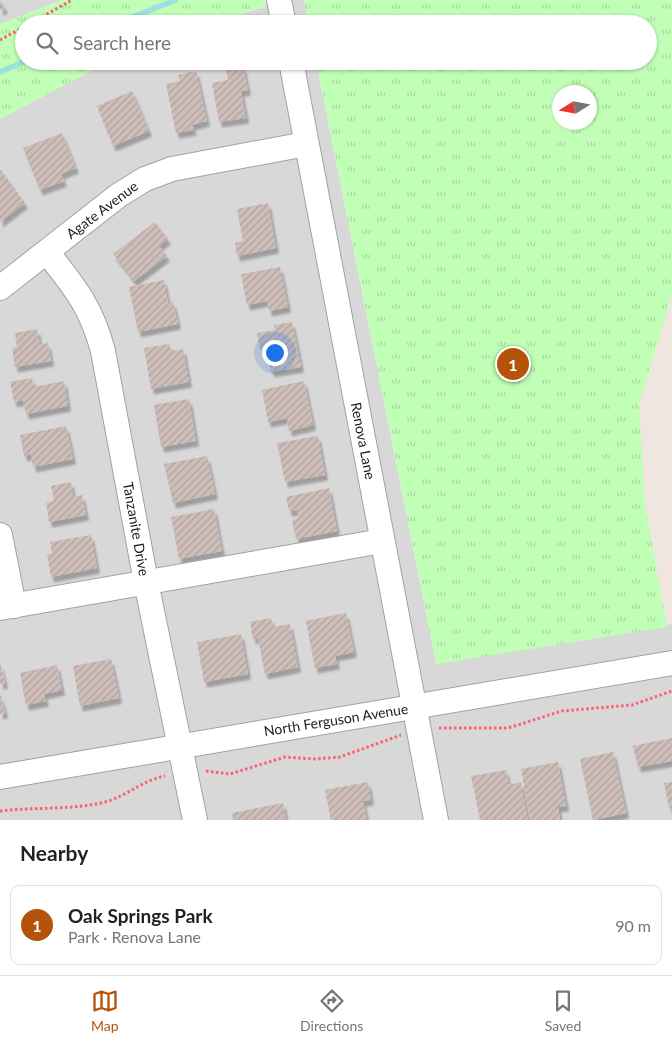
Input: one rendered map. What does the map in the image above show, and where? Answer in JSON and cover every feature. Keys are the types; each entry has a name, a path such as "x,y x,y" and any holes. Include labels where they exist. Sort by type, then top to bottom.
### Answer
{"street":[{"path":"280,0 282,15"},
{"name":"Renova Lane","path":"293,70 436,820"},
{"name":"Agate Avenue","path":"0,288 134,184 161,172 306,144"},
{"name":"Tanzanite Drive","path":"47,252 85,301 98,333 146,582 182,746 195,820"},
{"path":"0,535 7,607 382,541"},
{"name":"North Ferguson Avenue","path":"0,776 672,663"}],"path":[{"path":"45,15 72,0"},
{"path":"0,40 15,32"},
{"path":"436,728 508,728 562,710 632,705 672,691"},
{"path":"200,770 230,774 286,757 314,759 340,756 400,735"},
{"path":"0,810 101,803 130,793 149,780 162,776"}],"shaded area":[{"path":"0,0 62,0 23,15 15,15 15,18 0,24"},
{"path":"284,0 304,0 307,15 240,15"},
{"path":"93,70 318,70 436,664 672,624 672,820 0,820 0,119"}],"green space":[{"path":"62,0 264,0 266,6 240,15 23,15"},
{"path":"304,0 672,0 672,294 639,405 645,505 667,627 436,664 318,70 657,70 657,15 307,15"},
{"path":"15,18 15,70 93,70 0,119 0,24"}],"building":[{"path":"0,0 5,8 0,10"},
{"path":"226,70 244,70 248,90 241,91 246,118 219,122 212,83 228,80"},
{"path":"196,71 207,121 192,125 194,130 176,133 166,84 180,81 178,75"},
{"path":"132,91 149,131 113,146 97,106"},
{"path":"62,133 76,168 61,174 64,181 40,190 23,148"},
{"path":"0,169 25,203 0,222"},
{"path":"268,203 276,248 237,256 235,243 243,241 237,209"},
{"path":"155,222 168,239 159,246 167,256 134,281 113,254"},
{"path":"280,267 288,307 269,311 267,301 247,305 241,274"},
{"path":"164,280 168,303 173,302 178,324 138,332 129,287"},
{"path":"292,322 301,367 271,372 266,349 260,350 257,333 275,330 274,325"},
{"path":"37,329 40,345 48,343 51,361 15,367 12,348 17,347 15,333"},
{"path":"169,344 171,351 183,349 189,382 151,389 144,348"},
{"path":"32,378 34,387 64,381 68,406 26,414 23,400 14,402 10,382"},
{"path":"304,381 313,425 289,431 287,418 268,422 262,390"},
{"path":"189,399 196,441 161,447 154,405"},
{"path":"66,426 73,459 33,467 31,454 24,456 20,435"},
{"path":"318,436 325,475 285,482 277,443"},
{"path":"207,456 215,494 173,503 164,464"},
{"path":"71,482 73,497 82,495 86,515 49,522 46,503 54,501 51,486"},
{"path":"329,488 337,531 296,539 292,520 299,518 297,510 289,511 286,497"},
{"path":"214,509 222,551 179,559 171,517"},
{"path":"91,535 97,568 51,577 47,554 52,554 50,542"},
{"path":"346,613 354,652 335,656 337,664 315,668 306,621"},
{"path":"271,618 273,627 290,624 298,667 265,674 258,638 253,639 250,622"},
{"path":"241,634 248,674 204,682 197,642"},
{"path":"111,659 119,698 80,706 73,666"},
{"path":"0,662 5,683 0,684"},
{"path":"57,665 62,690 44,694 46,701 26,705 20,673"},
{"path":"0,693 5,713 0,714"},
{"path":"672,738 672,761 638,767 633,746"},
{"path":"613,752 626,813 593,820 580,759"},
{"path":"558,762 566,806 558,807 560,820 530,820 521,769"},
{"path":"506,770 509,785 521,782 528,820 480,820 471,776"},
{"path":"368,782 371,800 363,801 367,820 331,820 325,790"},
{"path":"672,782 672,807 669,808 664,783"},
{"path":"283,803 286,820 233,820 232,813"}],"waterway":[{"path":"138,15 176,0"},
{"path":"0,72 15,66"}],"place":[{"name":"Oak Springs Park","path":"513,364"}]}
